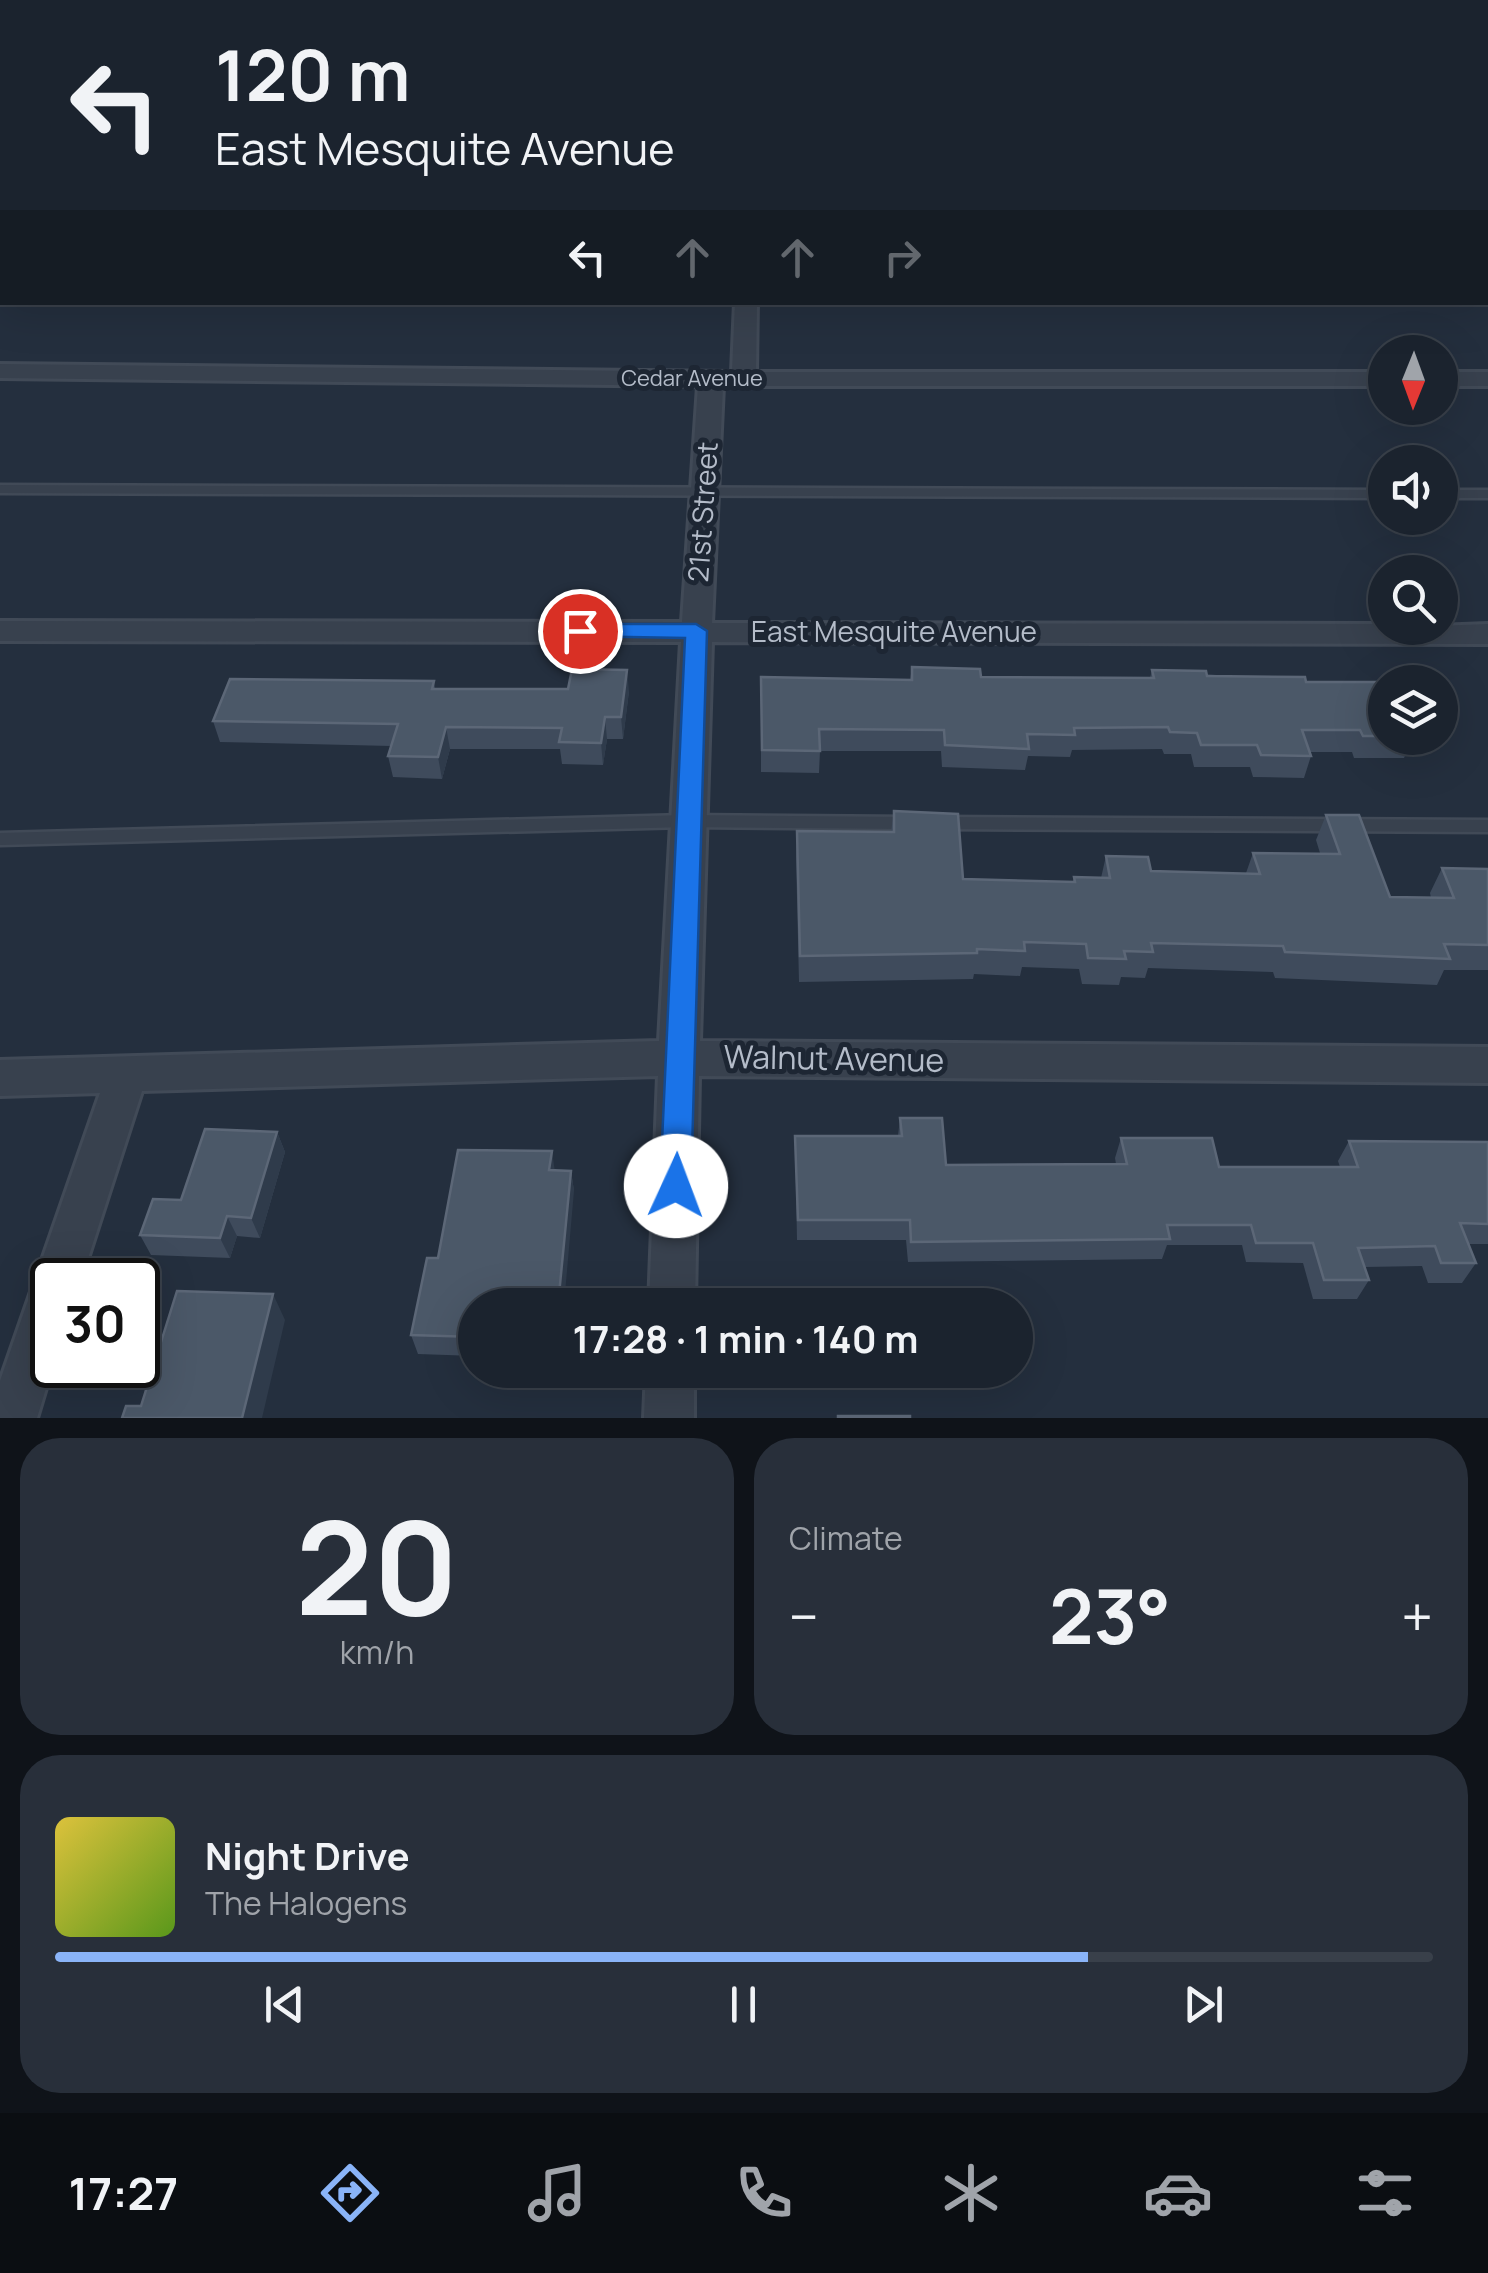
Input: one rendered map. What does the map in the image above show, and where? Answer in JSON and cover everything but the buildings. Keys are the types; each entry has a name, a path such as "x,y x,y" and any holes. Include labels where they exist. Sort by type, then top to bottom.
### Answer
{"street":[{"path":"744,379 746,305"},
{"name":"Cedar Avenue","path":"0,371 711,379 1368,379"},
{"name":"21st Street","path":"673,1288 686,822 711,379"},
{"path":"1458,379 1488,379"},
{"name":"East Mesquite Avenue","path":"0,631 1488,634"},
{"name":"Walnut Avenue","path":"0,1078 680,1058 1488,1065"},
{"path":"65,1258 127,1075"},
{"path":"12,1418 30,1364"},
{"path":"668,1418 669,1388"}],"lane":[{"path":"0,489 1368,494"},
{"path":"1458,494 1488,494"},
{"path":"0,839 686,822 1488,826"}],"route":[{"path":"580,631 696,631 686,822 676,1186"}]}
